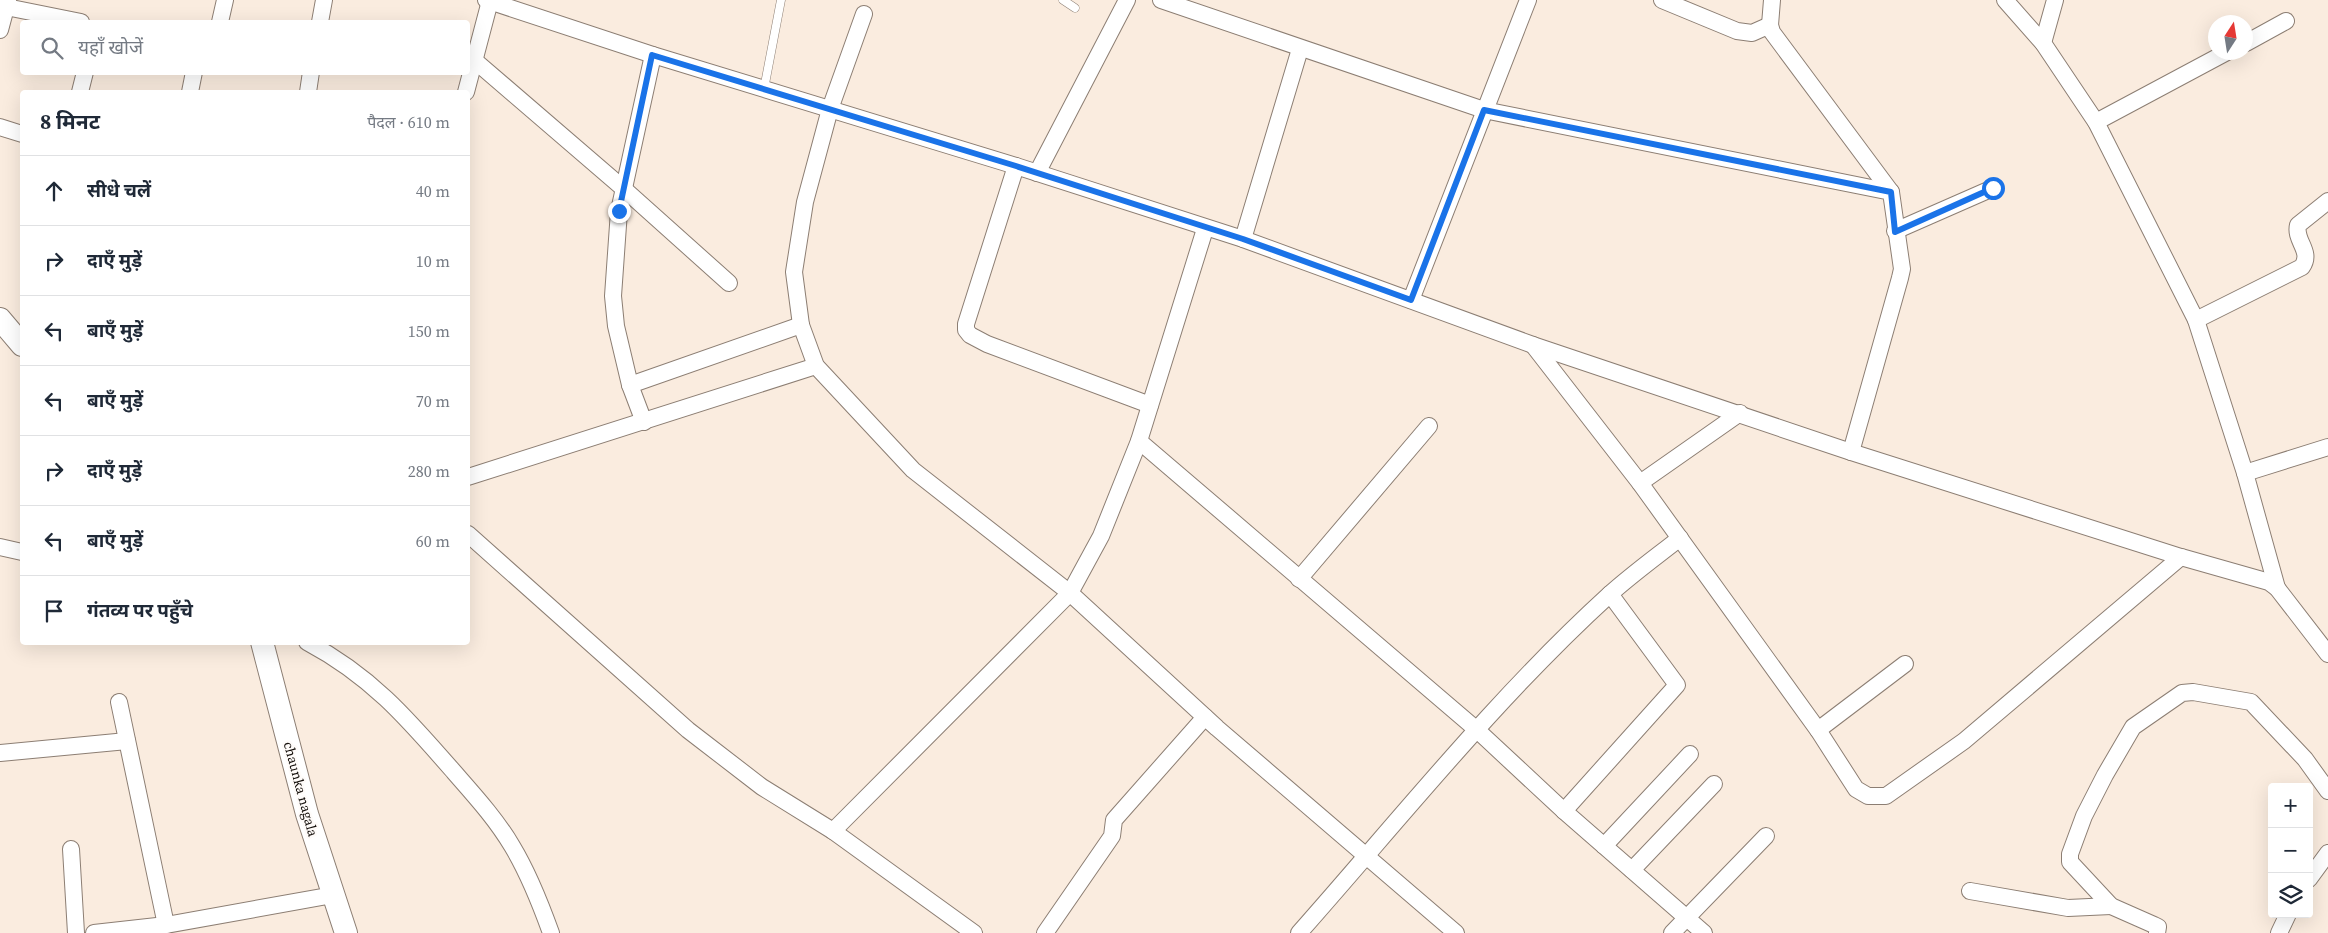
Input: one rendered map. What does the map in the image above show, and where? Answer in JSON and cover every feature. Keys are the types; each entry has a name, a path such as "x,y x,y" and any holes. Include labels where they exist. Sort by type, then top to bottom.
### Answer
{"main road":[{"path":"0,319 20,343"},
{"name":"chaunka nagala","path":"263,645 306,814 346,933"}],"street":[{"path":"220,20 225,0"},
{"path":"320,20 324,0"},
{"path":"466,90 488,0 652,55 1016,166 1205,229 1243,239 1533,344 1851,452 2181,557 2264,580 2277,588 2328,654"},
{"path":"1037,173 1127,0"},
{"path":"1161,0 1300,49 1484,110 1891,192"},
{"path":"1411,300 1528,0"},
{"path":"1662,0 1737,31 1752,33 1770,25"},
{"path":"1772,0 1770,25 1772,32 1891,192 1895,232 1902,269 1851,452"},
{"path":"2005,0 2043,43 2096,122 2196,320 2245,473 2277,588"},
{"path":"2043,43 2055,0"},
{"path":"0,30 7,4 73,20"},
{"path":"864,14 830,109 805,202 794,272 801,325 816,366 913,470 1070,593 1205,717 1456,933"},
{"path":"2253,39 2286,21"},
{"path":"1243,239 1300,49"},
{"path":"644,422 630,384 616,326 613,296 617,225 652,55"},
{"path":"474,60 624,189 729,283"},
{"path":"2096,122 2212,60"},
{"path":"80,90 84,75"},
{"path":"190,90 193,75"},
{"path":"308,90 311,75"},
{"path":"0,127 20,133"},
{"path":"1016,166 966,324 966,330 970,335 987,344 1150,405"},
{"path":"1895,232 1993,188"},
{"path":"2196,320 2302,267 2306,261 2307,254 2297,230 2298,225 2328,201"},
{"path":"833,831 1070,593 1101,536 1138,441 1205,229"},
{"path":"630,384 801,325"},
{"path":"1533,344 1680,538 1818,730 1856,789 1874,797 1886,796 1964,740 2181,557"},
{"path":"470,476 816,366"},
{"path":"1640,483 1740,413"},
{"path":"1299,578 1429,426"},
{"path":"1138,441 1477,730 1564,811 1704,933"},
{"path":"2245,473 2328,448"},
{"path":"470,536 688,730 762,787 833,831 974,933"},
{"path":"1299,933 1477,730 1550,652 1610,594 1680,538"},
{"path":"0,547 20,552"},
{"path":"1564,811 1677,685 1610,594"},
{"path":"312,645 341,661 376,687 421,734 494,818 513,848 551,933"},
{"path":"1818,730 1905,664"},
{"path":"2157,933 2158,927 2110,906 2073,868 2070,862 2070,854 2084,816 2133,727 2176,695 2193,692 2250,701 2306,759 2328,790"},
{"path":"119,702 166,925"},
{"path":"1045,933 1112,836 1114,820 1205,717"},
{"path":"0,753 127,741"},
{"path":"1604,846 1690,754"},
{"path":"1632,870 1714,784"},
{"path":"1672,933 1766,836"},
{"path":"71,849 76,933"},
{"path":"2313,873 2328,853"},
{"path":"1970,891 2068,908 2110,906"},
{"path":"94,933 166,925 333,894"},
{"path":"2278,933 2286,918"}],"lane":[{"path":"764,89 781,0"},
{"path":"1063,0 1076,8"}],"route":[{"path":"619,211 652,55 1016,166 1205,229 1243,239 1411,300 1484,110 1891,192 1895,232 1993,188"}]}
